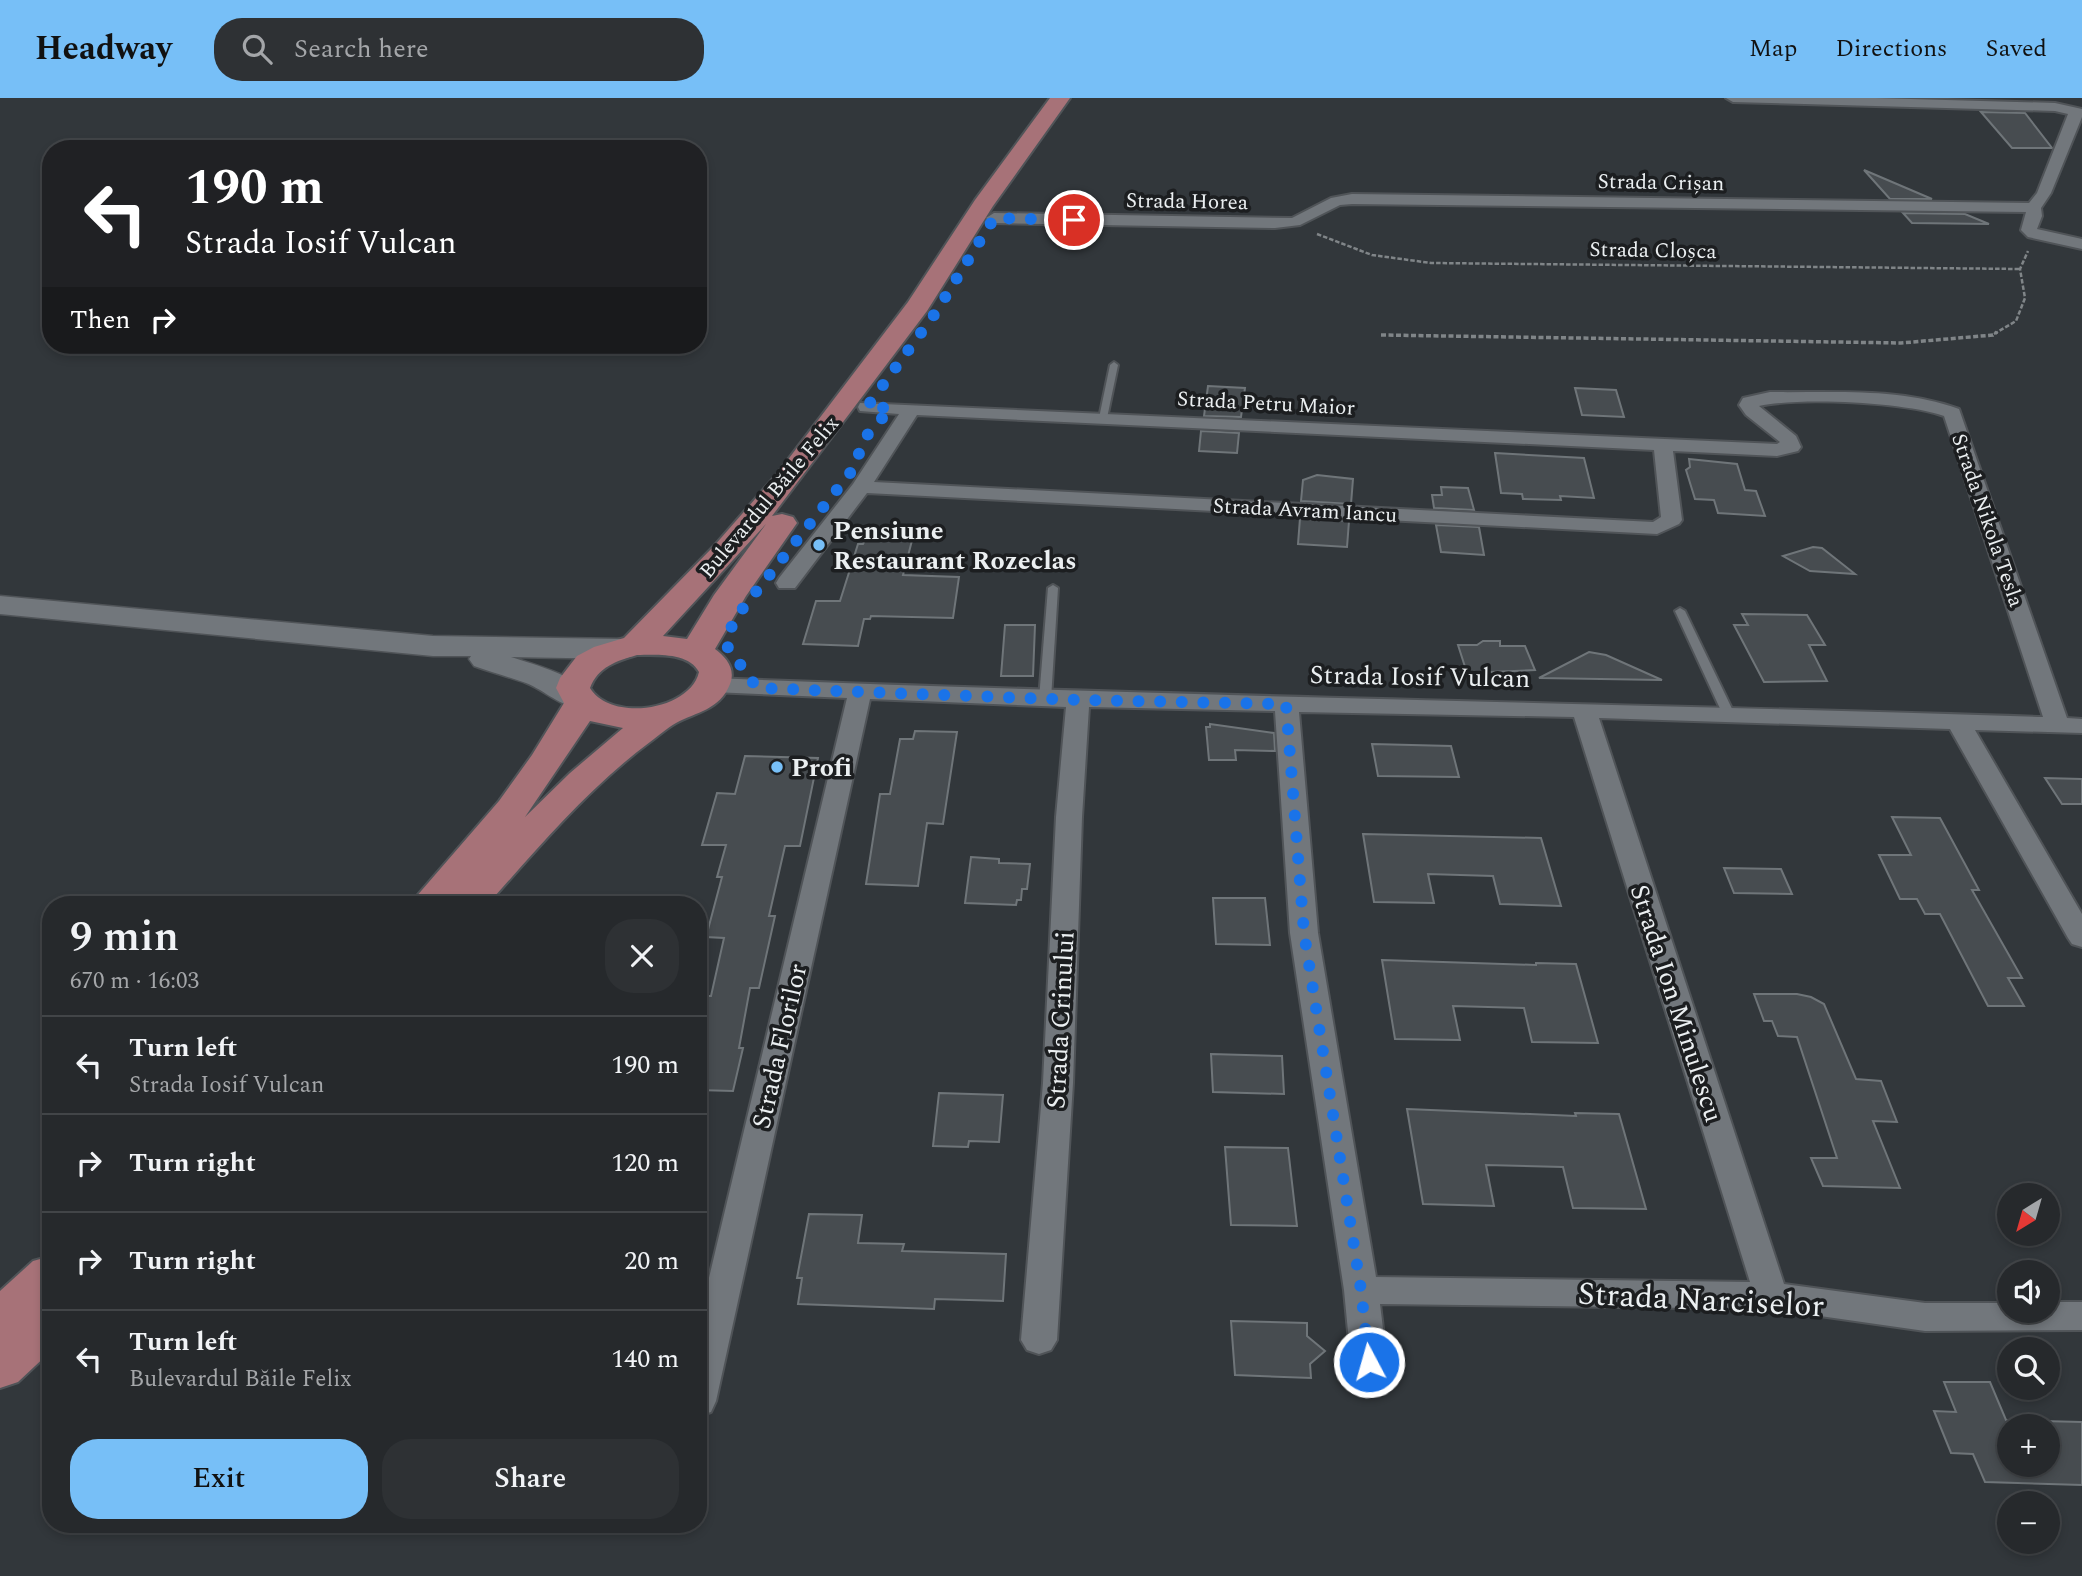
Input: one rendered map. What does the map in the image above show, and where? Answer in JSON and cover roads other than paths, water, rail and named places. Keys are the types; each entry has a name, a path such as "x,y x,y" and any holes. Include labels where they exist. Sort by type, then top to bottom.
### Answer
{"main road":[{"name":"Bulevardul Băile Felix","path":"629,647 717,562 787,480 918,306 983,205 1060,98"},
{"name":"Bulevardul Băile Felix","path":"696,652 756,557 936,312 994,218 1077,98"},
{"path":"0,605 433,646 669,645 696,652 712,667 715,675 713,685 695,702 664,715 616,749 575,787 473,896"},
{"path":"433,646 498,662 540,677 608,716 625,718 664,715"},
{"path":"580,701 573,688 579,672 601,655 629,647"},
{"path":"437,896 515,807 552,754 580,701"},
{"path":"0,1321 42,1283"},
{"path":"0,1367 42,1327"}],"street":[{"path":"1733,98 2055,107 2079,113 2044,193 2032,208 2034,216 2029,230 2035,234 2082,244"},
{"name":"Strada Crișan","path":"1295,222 1336,201 1352,199 2032,208"},
{"name":"Strada Horea","path":"994,218 1181,223 1295,222"},
{"name":"Strada Nikola Tesla","path":"1663,445 1777,450 1791,447 1789,440 1748,405 1756,399 1913,401 1938,406 1952,413 2070,726"},
{"name":"Strada Petru Maior","path":"867,407 1663,445"},
{"path":"787,583 861,487 912,409"},
{"name":"Strada Avram Iancu","path":"861,487 1657,528 1672,520 1663,445"},
{"name":"Strada Iosif Vulcan","path":"713,685 1078,700 1584,710 2070,726"},
{"name":"Strada Florilor","path":"707,1362 860,691"},
{"name":"Strada Crinului","path":"1039,1340 1058,1083 1069,817 1078,700"},
{"path":"1286,704 1304,933 1361,1290 1369,1362"},
{"name":"Strada Ion Minulescu","path":"1584,710 1771,1296"},
{"path":"1959,723 2082,938"},
{"name":"Strada Narciselor","path":"1361,1290 1771,1296 1925,1317 2082,1316"}],"lane":[{"path":"1103,418 1114,365"},
{"path":"1045,699 1054,588"},
{"path":"1680,611 1729,715"}],"place":[{"name":"Pensiune Restaurant Rozeclas","path":"819,545"},
{"name":"Profi","path":"777,767"}]}
